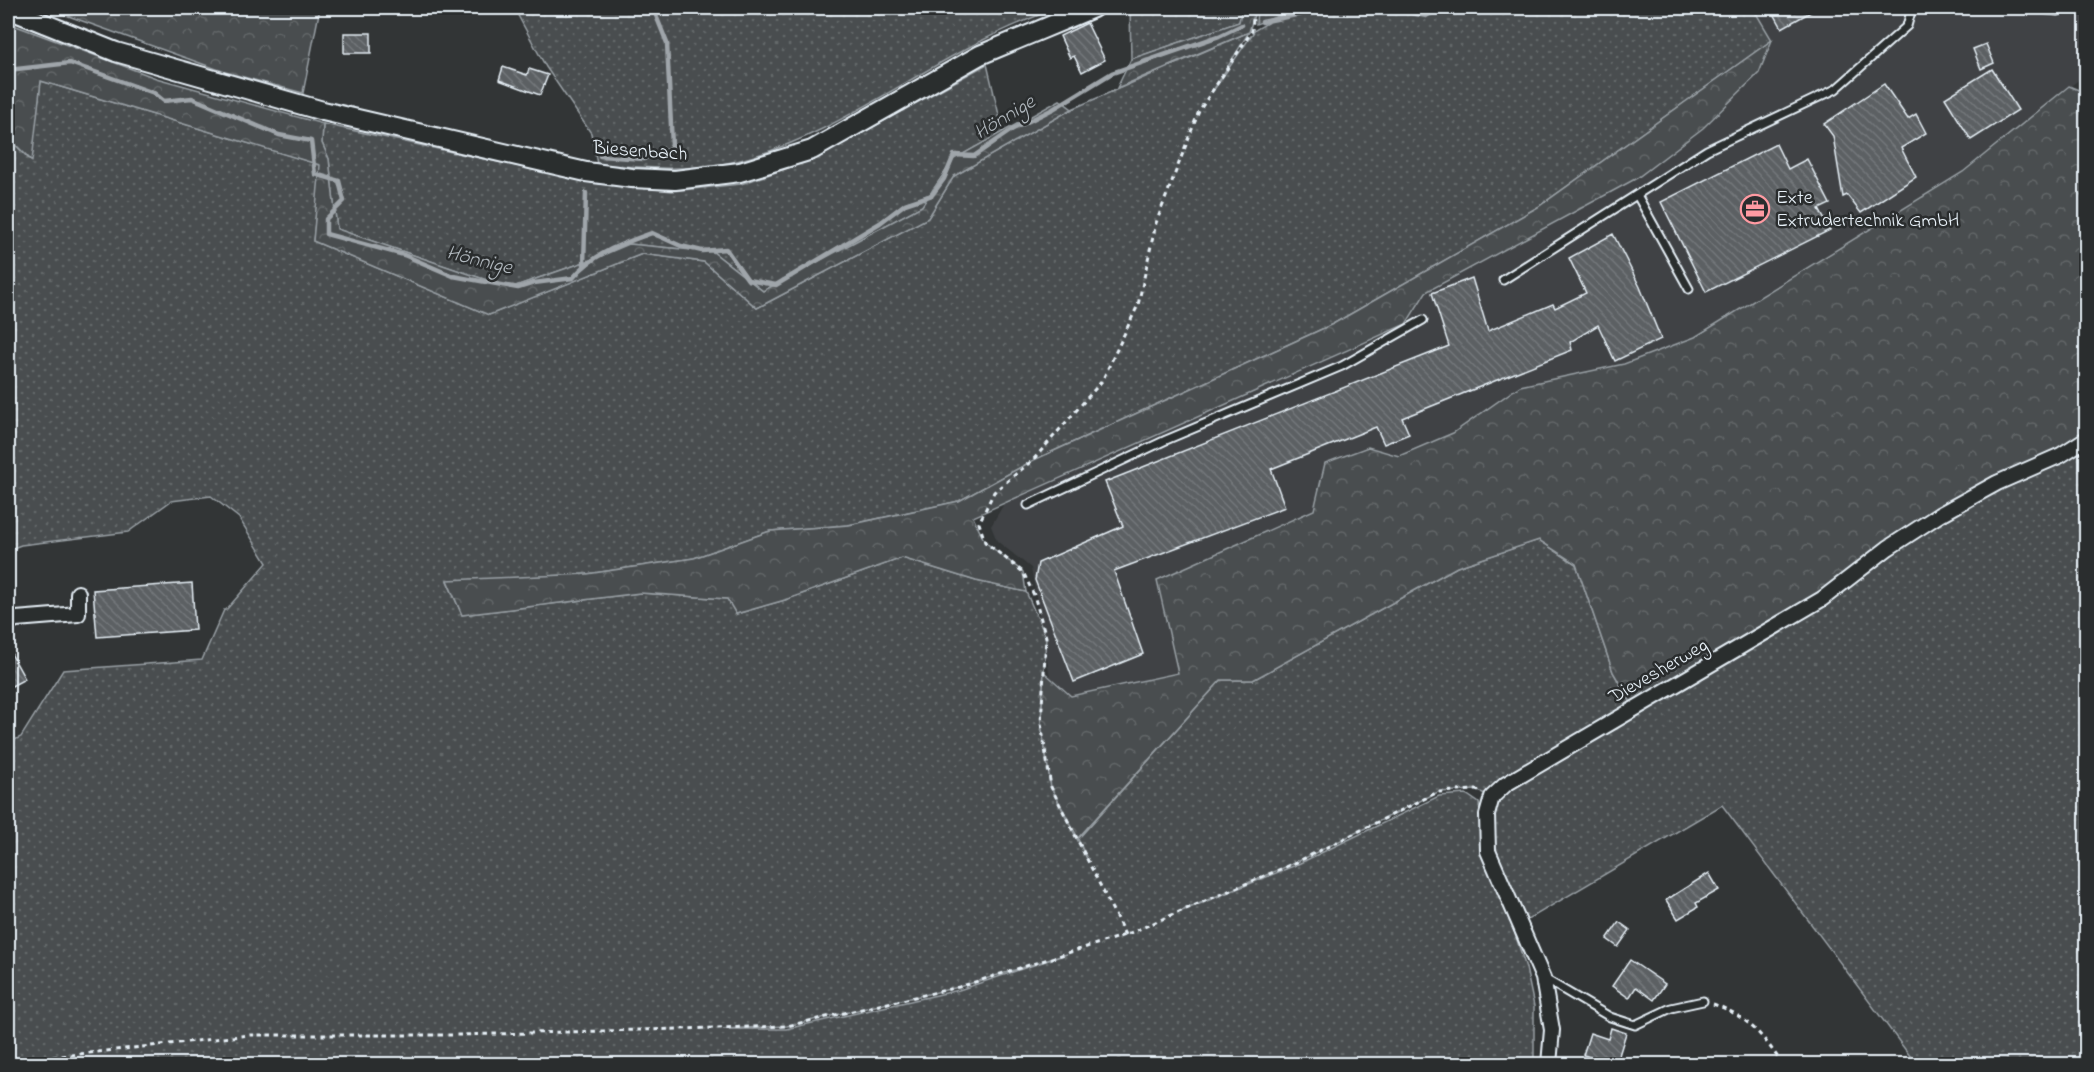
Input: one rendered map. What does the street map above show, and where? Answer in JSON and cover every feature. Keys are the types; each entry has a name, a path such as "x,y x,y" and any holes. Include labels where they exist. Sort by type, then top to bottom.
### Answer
{"main road":[{"name":"Biesenbach","path":"8,9 116,52 323,111 586,172 632,178 686,179 740,172 812,150 980,55 1093,8"}],"street":[{"name":"Dievesherweg","path":"1492,797 1506,784 1822,599 1888,548 1939,514 1997,483 2061,455 2086,439"},
{"path":"8,623 16,619 78,614 78,593"},
{"path":"1492,797 1486,815 1488,851 1543,978 1552,1030 1549,1065"}],"lane":[{"path":"1503,280 1707,150 1836,89 1907,26 1912,8"},
{"path":"2031,8 2058,11 2063,8"},
{"path":"1637,195 1689,289"},
{"path":"1028,505 1166,440 1342,366 1422,320"},
{"path":"1543,978 1610,1017 1635,1025 1671,1008 1703,1001"}],"path":[{"path":"1252,31 1254,8"},
{"path":"8,1062 250,1035 470,1035 787,1026 959,987 1125,935 1297,862 1438,792 1476,790 1492,797"},
{"path":"1703,1001 1741,1016 1771,1047 1782,1065"}],"shaded area":[{"path":"1753,8 2086,8 2086,74 1963,172 1695,337 1624,364 1520,386 1453,433 1399,456 1368,447 1314,510 1157,580 1179,673 1071,696 1050,677 1031,568 997,541 991,526 1005,502 1406,324 1426,292 1637,178 1759,73 1772,40"}],"green space":[{"path":"46,8 320,8 303,93 225,72"},
{"path":"514,8 1056,8 981,41 833,124 802,138 737,161 702,167 667,168 597,164 591,133 546,67"},
{"path":"1130,8 1242,8 1239,22 1131,59"},
{"path":"1242,8 1256,8 1249,32 1117,88 1131,59 1239,22"},
{"path":"1257,8 1753,8 1772,40 1538,207 1333,324 1034,460 959,501 848,525 770,531 694,558 587,574 447,581 462,615 640,593 728,599 736,614 785,600 902,558 976,581 1026,592 1046,637 1041,723 1051,787 1088,861 1078,839 1221,680 1253,680 1457,567 1539,540 1576,564 1613,672 1633,706 1492,797 1476,790 1438,792 1297,862 1177,913 1296,865 1439,796 1466,794 1479,803 1485,852 1503,897 1526,968 1534,1006 1534,1064 8,1064 8,743 21,737 63,670 202,660 224,610 267,563 239,518 211,496 171,501 128,532 21,545 8,550 8,137 31,161 41,81 321,165 313,241 489,315 642,254 704,262 757,308 928,218 954,176 1072,109 1249,32 1213,91 1255,30 1281,15 1256,24","holes":["1067,954 959,990 786,1029 723,1029 787,1026 959,987"]},
{"path":"8,23 156,78 323,124 322,143 329,159 337,229 510,288 629,244 713,252 763,291 922,206 954,159 1060,100 1072,109 954,176 928,218 757,308 704,262 642,254 489,315 313,241 320,165 41,81 32,161 8,137"},
{"path":"1772,40 1759,73 1703,128 1637,178 1426,292 1406,324 973,517 985,542 1023,572 1026,592 976,581 902,558 785,600 736,614 727,599 640,593 462,615 447,580 587,574 694,558 770,531 849,525 959,501 1034,460 1333,324 1538,207"},
{"path":"987,64 1003,132 954,159 922,206 763,291 713,252 629,244 510,288 337,229 329,159 322,143 323,124 585,181 672,191 741,184 817,158"},
{"path":"2069,86 2086,93 2086,431 2065,446 2014,468 1906,528 1819,595 1633,706 1613,672 1576,564 1539,540 1457,567 1253,680 1221,680 1078,838 1051,787 1041,723 1044,672 1071,696 1178,673 1157,580 1314,510 1325,463 1368,447 1399,456 1453,433 1520,386 1624,364 1695,337 1963,172"},
{"path":"2086,447 2086,1064 1916,1064 1722,805 1524,922 1500,872 1490,831 1494,811 1508,791 1959,508"}],"building":[{"path":"1771,8 1818,8 1782,28"},
{"path":"1087,23 1105,60 1082,72 1074,56 1070,58 1060,36"},
{"path":"344,33 371,33 371,53 344,53"},
{"path":"1986,44 1994,63 1981,69 1973,49"},
{"path":"503,67 527,75 529,69 548,75 540,95 499,80"},
{"path":"1992,69 2018,110 1971,140 1945,98"},
{"path":"1884,84 1908,119 1916,114 1926,133 1901,148 1916,177 1861,213 1847,195 1843,197 1833,136 1824,124"},
{"path":"1776,144 1788,169 1807,159 1830,204 1819,209 1830,230 1706,292 1661,202"},
{"path":"1613,234 1640,287 1661,339 1615,361 1598,325 1570,342 1572,350 1402,418 1409,434 1384,444 1376,427 1271,469 1285,507 1114,571 1143,654 1074,682 1035,580 1038,563 1123,526 1105,482 1449,346 1432,293 1472,278 1488,331 1553,304 1555,308 1586,293 1569,258"},
{"path":"192,583 195,630 97,637 93,590"},
{"path":"8,648 25,679 8,688"},
{"path":"1709,873 1719,890 1696,903 1698,907 1678,919 1666,900"},
{"path":"1619,922 1630,930 1618,947 1607,939"},
{"path":"1630,960 1665,984 1654,1000 1636,987 1629,998 1612,986"},
{"path":"1611,1028 1626,1033 1616,1065 1583,1055 1590,1033 1608,1039"}],"waterway":[{"path":"600,156 644,159 652,153 661,156 672,146 667,43 653,8"},
{"name":"Hönnige","path":"1262,22 1331,8"},
{"name":"Hönnige","path":"1371,8 1393,9 1426,16 1439,8"},
{"name":"Hönnige","path":"1460,8 1482,10 1492,8"},
{"name":"Hönnige","path":"8,70 70,63 154,93 164,101 192,98 279,135 311,141 315,174 339,181 344,201 326,219 326,234 404,255 453,276 518,288 534,283 573,278 589,262 599,256 652,233 681,246 702,251 726,249 748,280 776,285 880,223 905,204 932,195 944,179 954,155 974,156 1013,129 1053,109 1112,73 1219,36 1242,25"},
{"path":"584,265 586,193"}],"place":[{"name":"Exte Extrudertechnik GmbH","path":"1755,209"}]}
